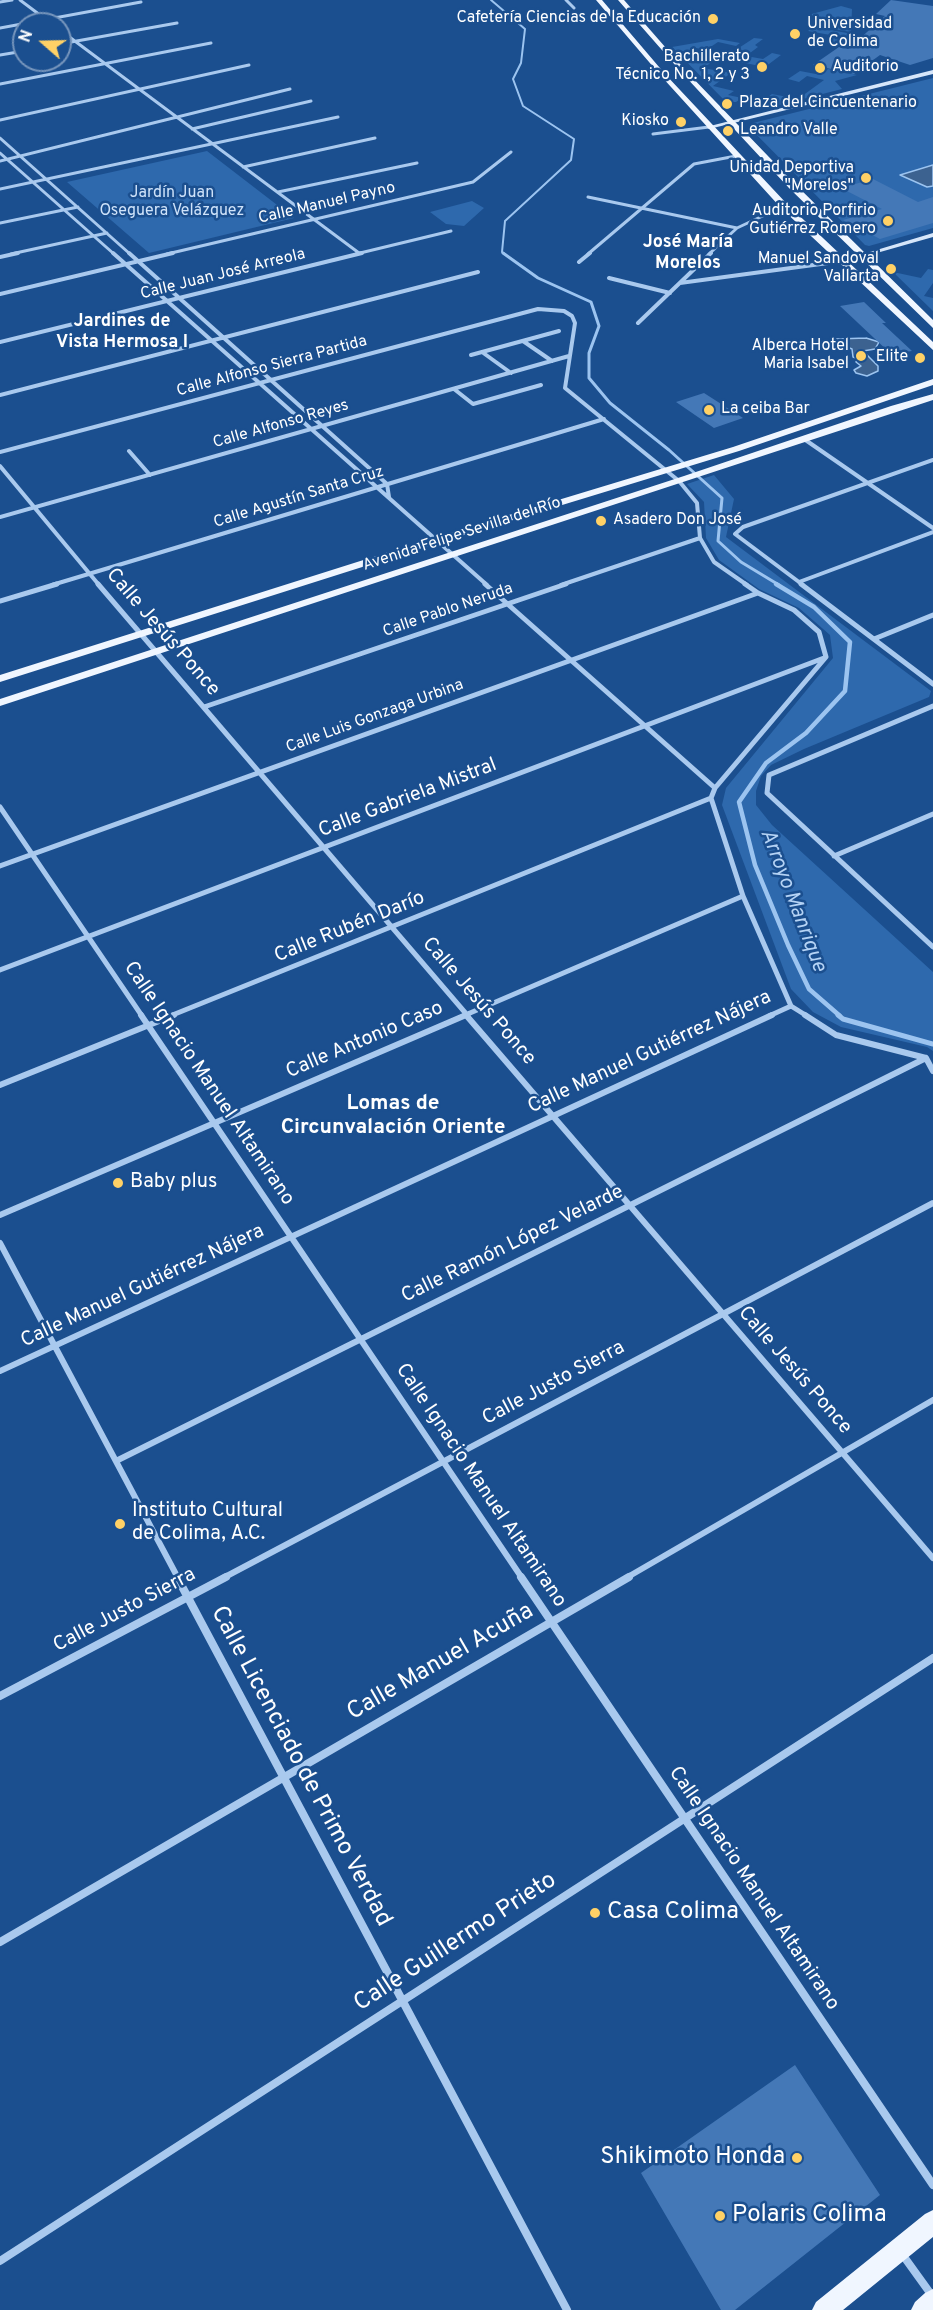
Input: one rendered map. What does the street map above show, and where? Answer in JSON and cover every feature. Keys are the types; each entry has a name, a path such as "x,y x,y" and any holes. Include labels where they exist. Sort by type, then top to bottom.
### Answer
{"main road":[{"path":"599,0 663,75 784,206 933,347"},
{"path":"621,0 685,73 792,186 933,325"},
{"path":"629,36 652,35"},
{"path":"663,75 685,73"},
{"path":"768,188 792,186"},
{"path":"919,334 933,354"},
{"name":"Avenida Felipe Sevilla del Río","path":"0,680 437,540 696,461 931,382"},
{"name":"Avenida Felipe Sevilla del Río","path":"0,703 933,397"},
{"path":"894,408 933,406"},
{"path":"824,2310 933,2222"},
{"path":"922,2310 933,2303"}],"street":[{"path":"0,2 12,0"},
{"path":"20,0 36,12"},
{"path":"566,0 574,8"},
{"path":"72,14 141,2"},
{"path":"72,42 177,23"},
{"path":"72,39 360,253"},
{"path":"0,84 211,43"},
{"path":"0,120 249,65"},
{"path":"653,134 710,127 933,72"},
{"path":"0,161 290,89"},
{"path":"192,129 311,101"},
{"path":"0,189 338,117"},
{"path":"0,138 387,484 390,498"},
{"path":"243,167 375,138"},
{"name":"Calle Manuel Payno","path":"0,294 473,182 511,152"},
{"path":"0,153 715,788"},
{"path":"579,262 694,164 736,156"},
{"path":"278,192 417,163"},
{"path":"588,198 737,228"},
{"path":"638,323 737,228 784,206"},
{"path":"0,223 78,207"},
{"name":"Calle Juan José Arreola","path":"0,342 451,231"},
{"path":"0,257 107,233"},
{"path":"680,283 843,261 933,234"},
{"path":"0,395 478,272"},
{"path":"609,278 670,293"},
{"name":"Calle Alfonso Sierra Partida","path":"0,452 538,309 551,308 564,311 572,316 575,322 574,340 569,356"},
{"path":"471,355 558,331"},
{"path":"523,340 552,361"},
{"path":"482,352 511,373"},
{"path":"569,356 564,388 684,480 697,503 700,538 714,562 758,593 794,610 819,632 826,657 715,788 711,798 743,897 791,1006 836,1035 926,1058 933,1071"},
{"name":"Calle Alfonso Reyes","path":"0,517 569,356"},
{"path":"454,389 473,404 541,385"},
{"name":"Calle Agustín Santa Cruz","path":"0,601 604,419"},
{"path":"804,439 933,530"},
{"path":"129,451 150,475"},
{"path":"933,460 743,527 735,534 933,684"},
{"name":"Calle Jesús Ponce","path":"0,466 140,635 933,1558"},
{"path":"799,582 933,530"},
{"name":"Calle Pablo Neruda","path":"204,707 700,538"},
{"name":"Calle Luis Gonzaga Urbina","path":"0,866 758,593"},
{"path":"874,639 933,615"},
{"name":"Calle Gabriela Mistral","path":"0,969 826,657"},
{"path":"933,706 769,775 767,793 933,947"},
{"name":"Calle Rubén Darío","path":"0,1085 711,798"},
{"name":"Calle Ignacio Manuel Altamirano","path":"0,807 933,2185"},
{"path":"834,856 933,814"},
{"name":"Calle Antonio Caso","path":"0,1215 743,897"},
{"path":"926,941 933,938"},
{"name":"Calle Manuel Gutiérrez Nájera","path":"0,1371 791,1006"},
{"name":"Calle Ramón López Velarde","path":"116,1461 926,1058"},
{"name":"Calle Justo Sierra","path":"0,1696 933,1203"},
{"name":"Calle Licenciado de Primo Verdad","path":"0,1243 567,2310"},
{"name":"Calle Manuel Acuña","path":"0,1942 933,1400"},
{"name":"Calle Guillermo Prieto","path":"0,2260 933,1658"},
{"path":"899,2250 933,2297"},
{"path":"930,2310 933,2303"}],"green space":[{"path":"841,6 852,9 851,32 815,26 825,18 808,15"},
{"path":"813,27 847,33 861,46 853,48 827,43 836,36 808,31"},
{"path":"754,38 763,39 755,45 758,47 746,56 763,59 772,53 781,55 765,67 740,62 745,59 728,55"},
{"path":"718,39 740,43 736,46 718,42 706,50 696,48 687,54 696,57 703,52 721,56 703,68 731,73 713,86 734,91 728,95 742,98 736,102 726,102 672,47"},
{"path":"828,69 857,75 835,81 842,89 764,109 756,105 772,94 798,99 824,80 807,76 799,82 788,79 800,71 821,75"},
{"name":"Unidad Deportiva \"Morelos\"","path":"933,78 933,228 869,246 865,245 750,128 753,123"},
{"name":"Jardín Juan Oseguera Velázquez","path":"207,151 294,218 149,253 67,182"},
{"path":"472,201 484,208 464,226 446,224 430,212"},
{"path":"928,269 933,270 933,283 924,296 933,298 933,311 893,272 921,278"},
{"path":"714,475 734,499 726,537 931,691 929,697 771,765 761,776 756,791 756,805 772,825 933,972 933,1051 927,1047 841,1027 813,1012 791,989 722,805 726,788 833,658 830,635 799,608 759,589 719,560 706,538 704,502 687,484"}],"shaded area":[{"path":"933,165 933,186 927,187 900,175"},
{"name":"Alberca Hotel Maria Isabel","path":"866,338 879,342 875,349 863,351 878,366 878,371 867,376 856,373 854,370 861,366 856,362 858,359 853,357 852,349 842,345 826,344 837,339"}],"building":[{"path":"891,0 933,6 933,58 910,65 880,55 854,74 813,65 839,47 848,49 885,16 876,14"},
{"path":"873,179 918,202 933,197 933,223 880,239 843,220 882,209 841,188"},
{"path":"864,302 886,323 882,323 912,351 891,354 840,306"},
{"name":"La ceiba Bar","path":"704,393 743,418 714,428 676,402"},
{"path":"795,2065 880,2195 735,2310 721,2310 641,2173"}],"waterway":[{"path":"491,0 525,29 521,63 513,79 523,106 574,139 571,160 505,221 502,252 505,254"},
{"path":"503,253 538,278 591,302 599,326 589,353 589,378 610,403 669,450 722,498 718,541 741,562 779,585"},
{"name":"Arroyo Manrique","path":"776,584 814,607 850,642 845,691 806,733 766,763 739,802 755,865 788,945 809,989 840,1016"},
{"name":"Arroyo Manrique","path":"838,1015 843,1019 933,1044"}],"place":[{"name":"Cafetería Ciencias de la Educación","path":"713,19"},
{"name":"Universidad de Colima","path":"795,34"},
{"name":"Bachillerato Técnico No. 1, 2 y 3","path":"762,67"},
{"name":"Auditorio","path":"820,68"},
{"name":"Plaza del Cincuentenario","path":"727,104"},
{"name":"Kiosko","path":"681,122"},
{"name":"Leandro Valle","path":"728,131"},
{"name":"Unidad Deportiva \"Morelos\"","path":"866,178"},
{"name":"Auditorio Porfirio Gutiérrez Romero","path":"888,221"},
{"name":"Manuel Sandoval Vallarta","path":"891,269"},
{"name":"Alberca Hotel Maria Isabel","path":"861,356"},
{"name":"Elite","path":"920,358"},
{"name":"La ceiba Bar","path":"709,410"},
{"name":"Asadero Don José","path":"601,521"},
{"name":"Baby plus","path":"118,1183"},
{"name":"Instituto Cultural de Colima, A.C.","path":"120,1524"},
{"name":"Casa Colima","path":"595,1913"},
{"name":"Shikimoto Honda","path":"797,2158"},
{"name":"Polaris Colima","path":"720,2216"}],"district":[{"name":"José María Morelos","path":"688,253"},
{"name":"Jardines de Vista Hermosa I","path":"122,332"},
{"name":"Lomas de Circunvalación Oriente","path":"393,1117"}]}
